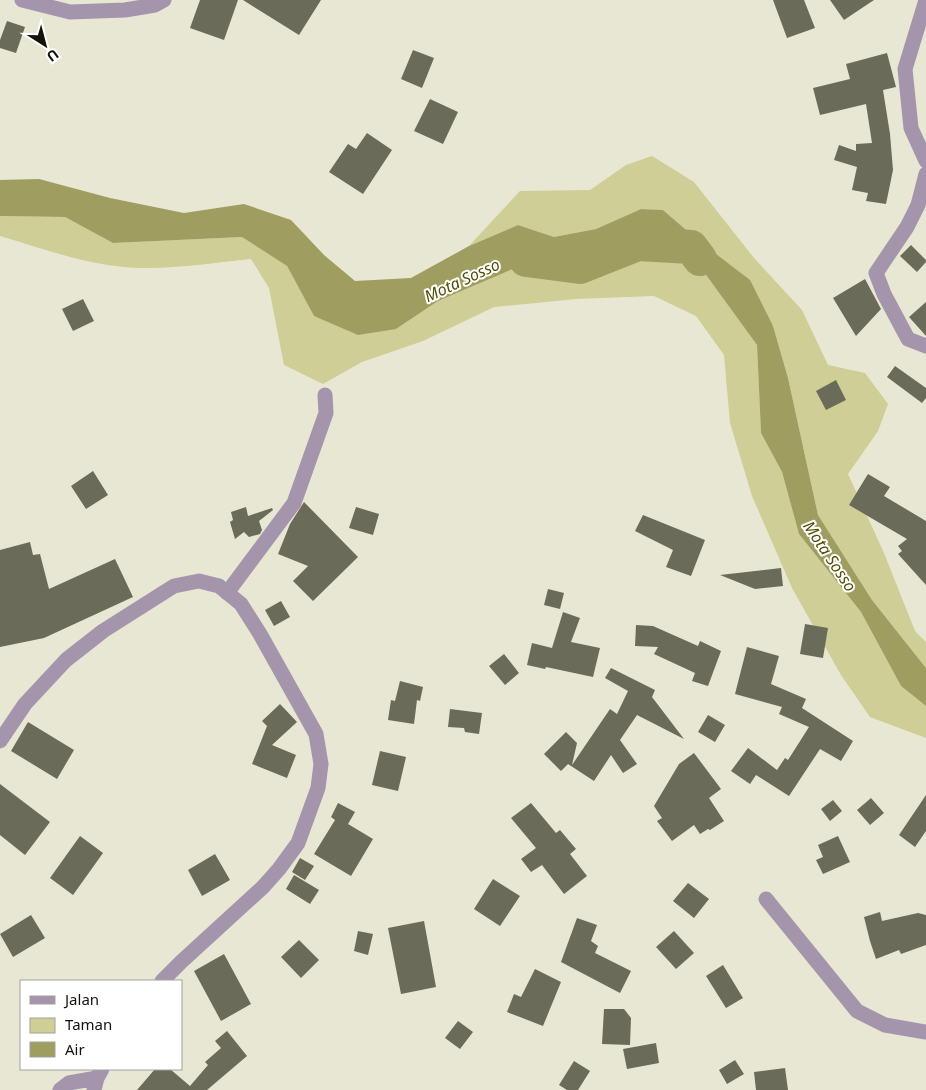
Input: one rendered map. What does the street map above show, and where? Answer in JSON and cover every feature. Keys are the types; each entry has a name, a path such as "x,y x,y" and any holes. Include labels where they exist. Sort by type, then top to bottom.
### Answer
{"street":[{"path":"22,0 70,12 125,10 155,5 164,0"},
{"path":"926,0 905,69 911,128 926,161"},
{"path":"926,174 918,205 907,227 876,273 884,294 908,339 926,346"},
{"path":"227,593 294,503 326,412 325,395"},
{"path":"0,741 25,704 66,660 103,630 174,586 199,581 219,586 242,604 316,734 321,764 318,788 298,843 279,869 263,887 163,980"},
{"path":"766,899 857,1011 885,1025 926,1032"},
{"path":"60,1090 69,1083 98,1079"}],"green space":[{"path":"652,156 694,182 754,258 802,310 828,365 865,373 888,404 878,431 848,474 884,553 915,631 926,642 926,668 872,600 818,515 788,378 773,326 699,241 663,210 641,209 596,229 554,237 518,225 469,246 520,191 590,190 626,165"},
{"path":"0,216 65,217 113,243 242,237 287,266 314,316 396,329 438,301 515,268 558,273 606,246 646,238 701,268 757,345 761,433 782,472 799,534 861,612 901,686 926,706 926,738 870,717 841,675 792,588 752,496 730,423 724,355 696,316 654,296 576,299 494,307 423,341 362,362 323,384 284,365 269,288 251,259 155,268 108,265 61,254 0,236"}],"water":[{"path":"39,179 110,198 184,213 244,204 291,220 324,255 355,281 411,278 469,246 518,225 554,237 596,229 641,209 663,210 699,241 750,280 773,326 788,378 818,515 872,600 926,668 926,706 901,686 861,612 799,534 782,472 761,433 757,345 701,268 646,238 606,246 558,273 515,268 438,301 396,329 358,335 314,316 287,266 242,237 113,243 65,217 0,216 0,180"}],"building":[{"path":"200,0 238,0 224,40 190,28"},
{"path":"243,0 321,0 299,35"},
{"path":"773,0 804,0 815,28 787,38"},
{"path":"830,0 874,0 844,20"},
{"path":"7,21 25,27 16,53 0,48 0,40"},
{"path":"413,50 434,58 422,88 401,79"},
{"path":"887,53 896,87 883,90 893,170 886,204 866,201 868,193 852,190 857,167 834,160 839,145 856,151 856,144 872,143 866,104 820,115 813,88 850,79 846,64"},
{"path":"430,99 458,112 443,144 414,131"},
{"path":"367,133 392,150 363,194 329,172 348,144 356,149"},
{"path":"911,245 926,260 917,272 900,256"},
{"path":"865,279 881,309 856,336 833,298"},
{"path":"83,299 94,321 73,331 62,309"},
{"path":"926,302 926,336 909,317"},
{"path":"895,366 926,388 926,398 922,403 887,377"},
{"path":"836,380 846,400 826,410 816,391"},
{"path":"93,471 108,495 86,509 71,486"},
{"path":"868,474 890,487 884,496 926,521 926,585 898,554 902,551 898,546 907,539 849,505"},
{"path":"304,502 358,557 313,601 293,581 308,566 278,554 290,524"},
{"path":"246,507 248,516 272,508 273,510 259,521 262,530 260,534 249,537 244,532 235,539 230,522 233,520 231,512"},
{"path":"356,507 379,514 373,535 349,528"},
{"path":"643,515 705,540 691,576 666,567 673,550 635,531"},
{"path":"30,542 33,555 40,554 49,589 115,559 133,597 44,638 0,647 0,550"},
{"path":"781,568 783,586 755,589 720,575"},
{"path":"548,589 564,593 560,609 544,605"},
{"path":"281,601 290,617 274,626 265,610"},
{"path":"563,612 580,618 571,642 600,648 593,677 527,665 532,643 552,648"},
{"path":"805,624 828,628 823,658 800,654"},
{"path":"636,625 653,626 698,646 700,641 721,651 708,686 692,681 695,673 654,654 658,647 635,646"},
{"path":"747,647 779,656 771,684 806,699 802,708 853,741 841,761 820,749 789,796 756,775 750,784 731,771 748,748 777,770 785,758 788,760 809,727 779,714 782,707 735,694"},
{"path":"504,654 519,673 505,685 489,666"},
{"path":"611,668 655,690 652,697 684,739 637,715 620,740 637,764 623,773 611,755 594,781 568,764 561,771 544,754 566,732 577,743 572,765 610,709 617,714 628,691 605,678"},
{"path":"400,681 423,687 420,701 417,700 414,724 388,720 391,700 395,701"},
{"path":"280,704 297,722 272,745 296,755 287,778 252,764 267,726 262,721"},
{"path":"450,709 482,713 479,734 465,732 464,728 448,727"},
{"path":"708,715 725,725 715,742 698,732"},
{"path":"28,722 74,750 57,779 11,751"},
{"path":"380,751 406,757 398,791 372,785"},
{"path":"694,753 721,789 709,798 724,821 700,834 694,825 672,841 657,821 662,818 654,806 679,764"},
{"path":"0,784 50,822 25,855 0,835"},
{"path":"926,795 926,831 915,847 899,835"},
{"path":"871,798 884,813 870,825 857,810"},
{"path":"833,800 842,811 830,821 821,809"},
{"path":"338,803 355,812 348,824 373,839 351,876 314,854 335,820 331,817"},
{"path":"531,803 556,833 560,830 576,849 570,854 587,876 564,894 542,865 531,872 521,859 536,848 511,818"},
{"path":"80,836 103,853 73,895 50,878"},
{"path":"838,836 850,862 823,874 816,860 823,857 818,845"},
{"path":"215,854 230,880 202,896 188,870"},
{"path":"300,858 314,866 305,880 292,872"},
{"path":"294,875 319,890 310,904 286,889"},
{"path":"493,879 520,896 500,926 474,909"},
{"path":"688,883 709,899 694,918 673,901"},
{"path":"880,912 882,921 918,913 926,915 926,945 901,954 899,950 876,959 864,917"},
{"path":"31,915 45,938 13,957 0,934"},
{"path":"577,918 597,925 591,941 598,946 595,953 631,971 620,993 561,962"},
{"path":"424,921 436,987 401,994 388,928"},
{"path":"358,931 373,934 368,955 354,951"},
{"path":"674,931 694,953 676,969 656,947"},
{"path":"299,940 319,960 301,978 281,957"},
{"path":"224,954 251,1004 221,1021 194,971"},
{"path":"723,965 743,998 726,1008 706,976"},
{"path":"535,969 561,982 543,1026 507,1012 514,994 521,997"},
{"path":"604,1009 624,1009 631,1018 630,1045 602,1044"},
{"path":"458,1021 473,1032 460,1049 445,1038"},
{"path":"227,1031 247,1056 207,1090 137,1090 154,1070 171,1070 190,1086 208,1065 205,1062 221,1048 215,1041"},
{"path":"656,1043 659,1063 627,1069 623,1049"},
{"path":"735,1060 744,1074 727,1084 719,1070"},
{"path":"574,1061 590,1071 578,1090 567,1090 559,1085"},
{"path":"785,1068 788,1090 756,1090 754,1072"}],"waterway":[{"name":"Mota Sosso","path":"526,260 580,267 638,244 691,247 700,259"}]}
